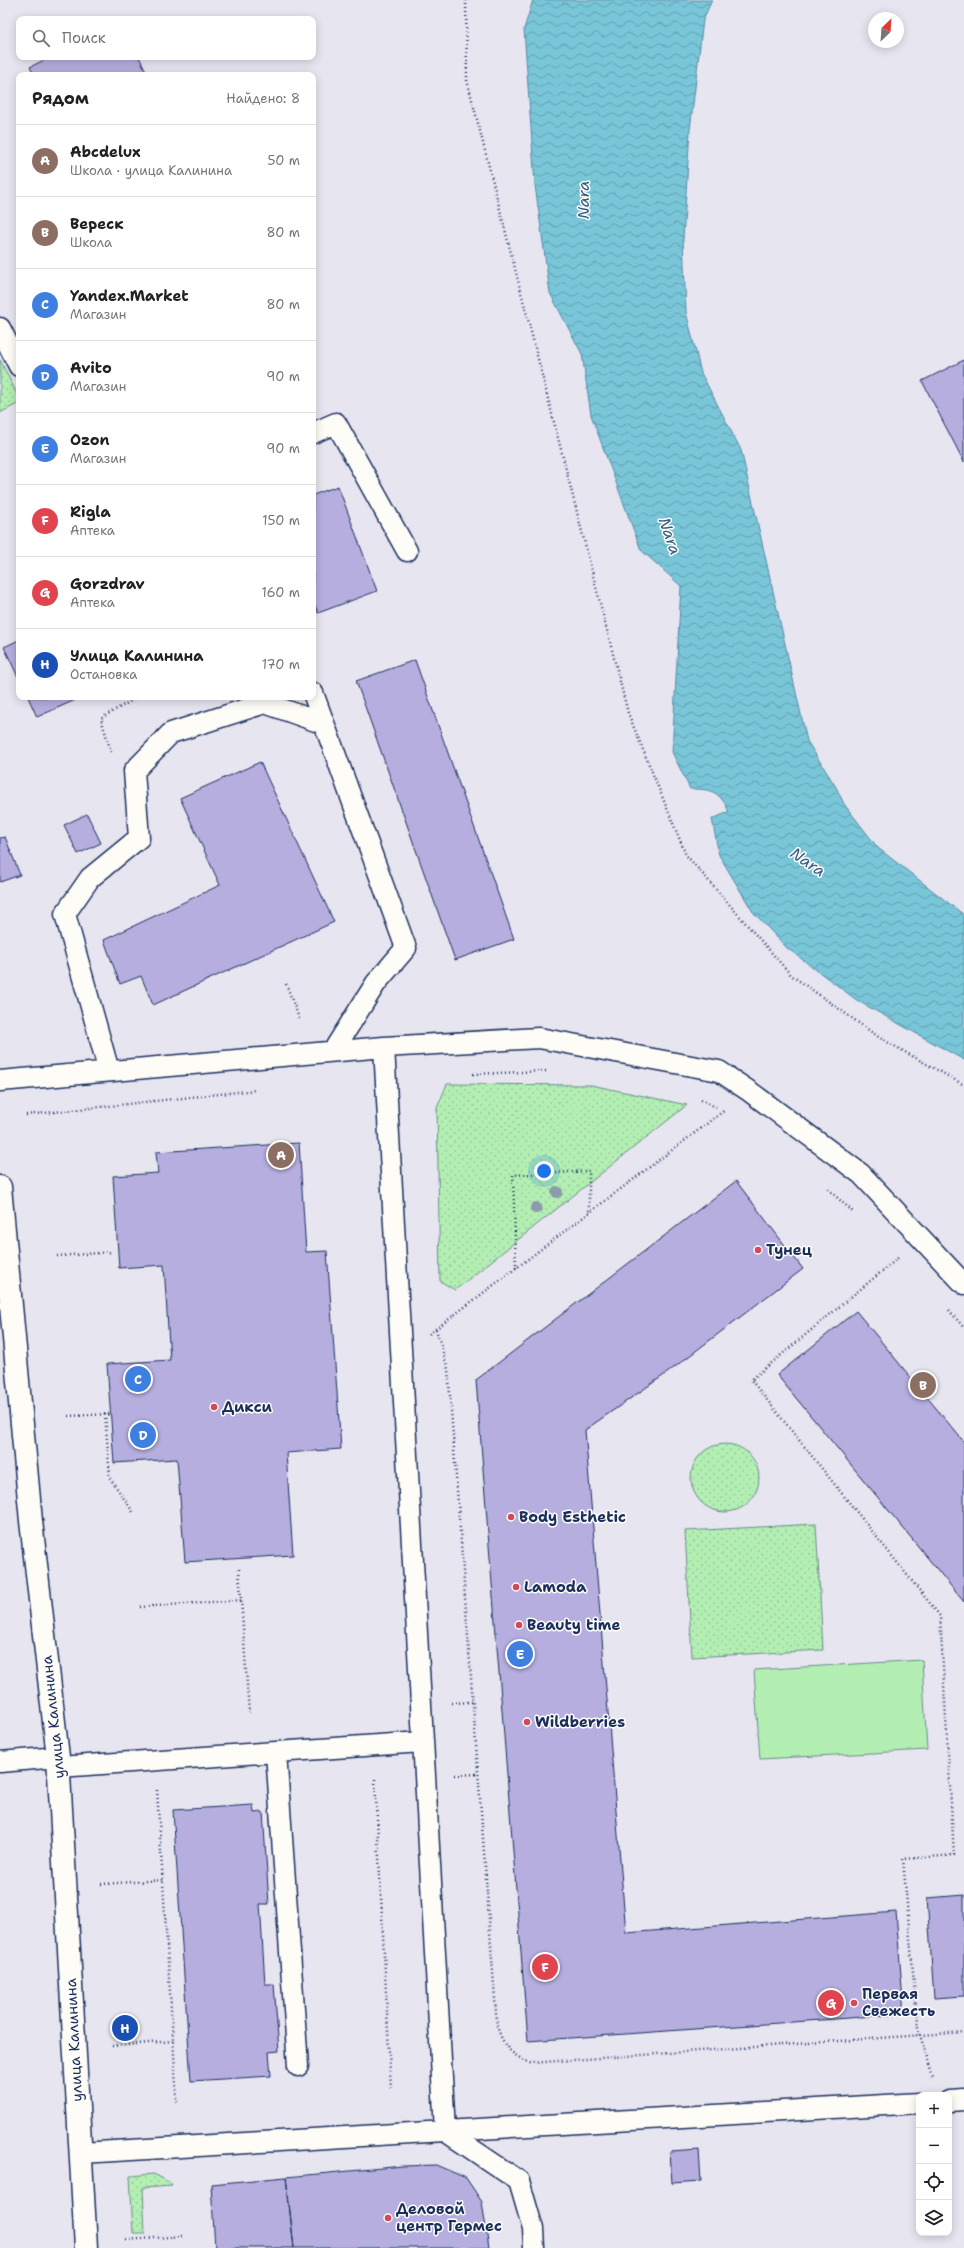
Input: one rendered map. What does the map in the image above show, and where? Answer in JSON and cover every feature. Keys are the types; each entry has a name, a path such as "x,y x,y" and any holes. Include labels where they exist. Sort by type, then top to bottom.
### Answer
{"street":[{"name":"улица Калинина","path":"0,1187 32,1529 58,1762 86,2248"}],"lane":[{"path":"0,328 16,360"},
{"path":"316,432 336,423 407,551"},
{"path":"315,700 406,948 376,983 333,1051"},
{"path":"109,1071 65,914 90,878 139,838 134,771 171,733 265,703 324,724"},
{"path":"0,1081 333,1051 539,1038 719,1071 749,1091 861,1174 964,1284"},
{"path":"384,1047 400,1356 445,2131"},
{"path":"0,1762 58,1762 276,1752 422,1742"},
{"path":"276,1752 298,2066"},
{"path":"952,2101 964,2100"},
{"path":"81,2153 916,2103"},
{"path":"445,2131 519,2181 533,2229 534,2248"}],"path":[{"path":"466,0 467,80 626,705 686,855 792,975 880,1038 964,1085"},
{"path":"113,758 101,718 133,700"},
{"path":"286,984 300,1021"},
{"path":"469,1074 554,1071"},
{"path":"26,1115 261,1090"},
{"path":"400,1356 749,1091"},
{"path":"699,1099 730,1114"},
{"path":"516,1268 513,1175 589,1171 589,1213"},
{"path":"826,1187 855,1214"},
{"path":"922,1239 751,1380 940,1616 954,1855 903,1859 920,2035 933,2080"},
{"path":"57,1256 112,1252"},
{"path":"943,1304 964,1328"},
{"path":"436,1329 448,1369 497,2026 503,2044 516,2056 530,2062 964,2032"},
{"path":"105,1414 110,1478 133,1512"},
{"path":"68,1416 111,1414"},
{"path":"239,1568 249,1713"},
{"path":"140,1607 242,1600"},
{"path":"375,1779 391,2090"},
{"path":"157,1790 177,2102"},
{"path":"101,1884 163,1880"},
{"path":"112,2046 173,2041"},
{"path":"126,2240 184,2236"}],"green space":[{"path":"0,360 16,392 16,405 0,413"},
{"path":"447,1084 591,1085 687,1105 455,1290 440,1281 437,1108"},
{"path":"718,1444 732,1444 744,1449 754,1459 759,1471 759,1485 754,1497 744,1507 732,1512 718,1512 706,1507 696,1497 691,1485 691,1471 696,1459 706,1449"},
{"path":"816,1524 823,1650 692,1657 685,1531"},
{"path":"922,1660 927,1750 760,1759 754,1670"},
{"path":"154,2174 169,2182 172,2186 143,2188 145,2233 133,2233 130,2176"}],"water":[{"name":"Nara","path":"533,0 712,0 703,20 690,130 683,239 686,312 701,373 741,450 807,741 836,787 844,804 878,848 964,915 964,1060 858,1001 787,948 753,912 719,855 712,819 729,812 726,805 718,795 714,793 704,790 690,789 672,752 681,586 641,550 591,415 582,354 550,293 535,185 524,29"}],"building":[{"path":"44,60 140,60 146,72 32,72 30,67"},
{"path":"964,360 964,462 922,381"},
{"path":"338,486 377,591 318,613 316,608 316,494"},
{"path":"16,641 16,673 4,647"},
{"path":"415,660 514,939 455,960 356,681"},
{"path":"29,700 75,700 37,717"},
{"path":"260,762 334,922 153,1005 141,976 120,984 104,940 220,885 180,798"},
{"path":"87,814 101,843 78,854 64,825"},
{"path":"5,837 20,875 0,882 0,838"},
{"path":"299,1143 306,1252 327,1251 341,1449 286,1453 293,1555 185,1562 177,1459 114,1463 107,1364 170,1360 164,1265 119,1268 113,1176 158,1173 156,1152"},
{"path":"736,1181 803,1269 667,1373 585,1430 626,1933 896,1912 904,2014 528,2041 476,1380"},
{"path":"856,1311 964,1442 964,1602 777,1375"},
{"path":"253,1805 254,1813 263,1812 269,1904 260,1904 265,1984 274,1984 279,2051 269,2052 271,2076 191,2081 173,1810"},
{"path":"964,1895 964,1996 934,1998 927,1898"},
{"path":"699,2150 701,2181 672,2183 670,2152"},
{"name":"Деловой центр Гермес","path":"436,2165 466,2178 482,2202 489,2248 294,2248 286,2177 403,2166"},
{"path":"286,2177 294,2248 215,2248 211,2184"}],"place":[{"name":"Abcdelux","path":"281,1155"},
{"name":"Тунец","path":"758,1250"},
{"name":"Yandex.Market","path":"138,1379"},
{"name":"Вереcк","path":"923,1385"},
{"name":"Дикси","path":"214,1407"},
{"name":"Avito","path":"143,1435"},
{"name":"Body Esthetic","path":"511,1517"},
{"name":"Lamoda","path":"516,1587"},
{"name":"Beauty time","path":"519,1625"},
{"name":"Ozon","path":"520,1654"},
{"name":"Wildberries","path":"527,1722"},
{"name":"Rigla","path":"545,1967"},
{"name":"Gorzdrav","path":"831,2003"},
{"name":"Первая Свежесть","path":"854,2003"},
{"name":"Улица Калинина","path":"125,2028"},
{"name":"Деловой центр Гермес","path":"388,2218"}]}
